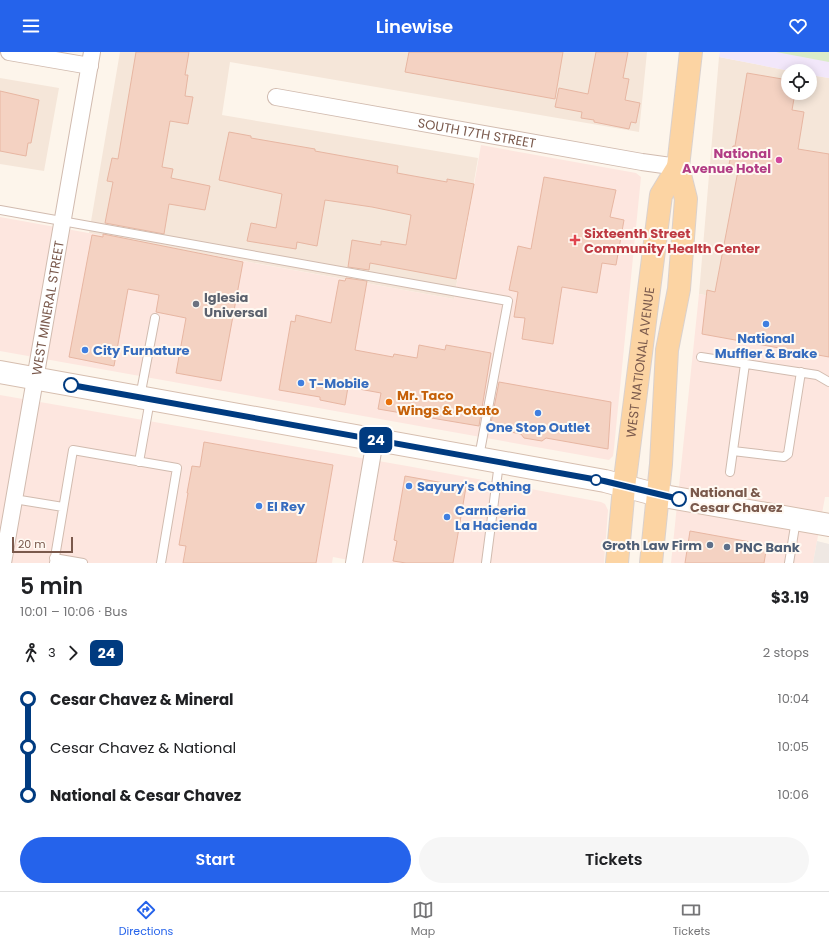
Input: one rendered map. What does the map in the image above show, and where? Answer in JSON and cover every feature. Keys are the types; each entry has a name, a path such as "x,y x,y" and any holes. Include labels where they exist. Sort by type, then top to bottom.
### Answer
{"main road":[{"name":"WEST NATIONAL AVENUE","path":"651,563 661,464 667,350 679,289 686,199 678,167 691,52"},
{"name":"WEST NATIONAL AVENUE","path":"617,563 624,487 661,195 678,167"},
{"path":"642,346 667,350"},
{"path":"0,372 604,481 658,495 829,525"}],"street":[{"path":"9,52 91,59"},
{"name":"WEST MINERAL STREET","path":"3,563 4,531 14,499 91,59"},
{"name":"SOUTH 17TH STREET","path":"276,97 678,167"},
{"path":"354,563 375,440"}],"lane":[{"path":"0,210 508,300 489,460 486,563"},
{"path":"139,462 155,318"},
{"path":"701,356 817,375 829,382"},
{"path":"730,472 745,364"},
{"path":"733,451 776,457 784,457 788,454 801,372"},
{"path":"83,563 54,560 73,450 177,468 161,563"},
{"path":"14,499 63,507"},
{"path":"789,563 796,519"}],"shaded area":[{"path":"120,52 647,52 639,132 230,62 222,115 478,158 454,299 89,233"},
{"path":"720,52 829,52 829,78 817,76 817,64 781,64 781,69 719,57"},
{"path":"719,57 781,69 781,100 817,100 817,76 829,78 829,317 699,294"},
{"path":"0,78 59,88 44,171 0,164"},
{"path":"481,145 636,173 641,177 614,448 613,456 609,460 0,351 0,217 454,299"},
{"path":"699,294 829,317 829,497 825,497 813,563 671,563"},
{"path":"0,395 407,466 601,502 605,504 608,510 604,563 364,563 333,557 332,563 0,563"},
{"path":"817,541 829,544 829,563 813,563"}],"green space":[{"path":"776,52 829,52 829,62"}],"building":[{"path":"136,52 189,52 185,75 188,75 185,96 193,97 188,124 170,121 162,167 173,169 171,178 210,186 205,210 169,204 164,234 105,223 113,182 107,181 112,158 118,159"},
{"path":"409,52 563,52 555,99 405,72"},
{"path":"596,52 628,52 623,78 629,79 625,100 640,103 636,123 631,122 629,129 594,122 594,120 581,118 582,112 555,107 559,88 588,94"},
{"path":"747,73 781,79 781,100 794,100 792,110 804,112 798,149 829,154 829,357 702,334 707,290 715,292 738,171 728,169 733,146 735,146"},
{"path":"0,91 39,100 31,143 28,143 26,156 0,151"},
{"path":"229,132 251,136 251,138 315,149 315,151 398,166 397,173 447,182 447,179 474,184 456,279 370,263 369,270 348,267 352,240 381,245 381,241 406,245 411,215 372,207 325,200 317,246 297,242 296,249 247,241 251,223 276,228 282,194 219,180"},
{"name":"Sixteenth Street Community Health Center","path":"544,177 616,190 610,217 624,220 616,265 602,263 597,293 562,287 553,344 522,339 525,318 514,317 518,292 509,290 518,246 531,249"},
{"path":"103,234 243,262 221,381 176,373 186,318 156,312 159,295 128,289 114,366 69,357 92,235 103,237"},
{"path":"346,278 367,281 355,350 393,357 394,354 417,358 419,345 445,350 446,345 491,353 479,426 378,409 381,393 348,387 345,405 320,400 320,397 279,390 291,321 295,322 296,315 331,323 339,280 345,281"},
{"name":"One Stop Outlet","path":"499,382 611,402 608,449 546,438 542,441 524,438 521,434 490,428"},
{"name":"El Rey","path":"204,442 333,465 316,563 183,563 186,546 179,545 187,493 192,466 200,467"},
{"path":"405,476 466,487 453,563 406,563 393,561 397,541 394,540"},
{"name":"PNC Bank","path":"690,531 767,545 764,563 685,563"}],"bus line":[{"name":"24","path":"71,385 604,481 679,499"}],"place":[{"name":"National Avenue Hotel","path":"779,160"},
{"name":"Sixteenth Street Community Health Center","path":"575,240"},
{"name":"Iglesia Universal","path":"196,304"},
{"name":"National Muffler & Brake","path":"766,324"},
{"name":"City Furnature","path":"85,350"},
{"name":"T-Mobile","path":"301,383"},
{"name":"Mr. Taco Wings & Potato","path":"389,402"},
{"name":"One Stop Outlet","path":"538,413"},
{"name":"Sayury's Cothing","path":"409,486"},
{"name":"National & Cesar Chavez","path":"679,499"},
{"name":"El Rey","path":"259,506"},
{"name":"Carniceria La Hacienda","path":"447,517"},
{"name":"Groth Law Firm","path":"710,545"},
{"name":"PNC Bank","path":"727,547"}]}
